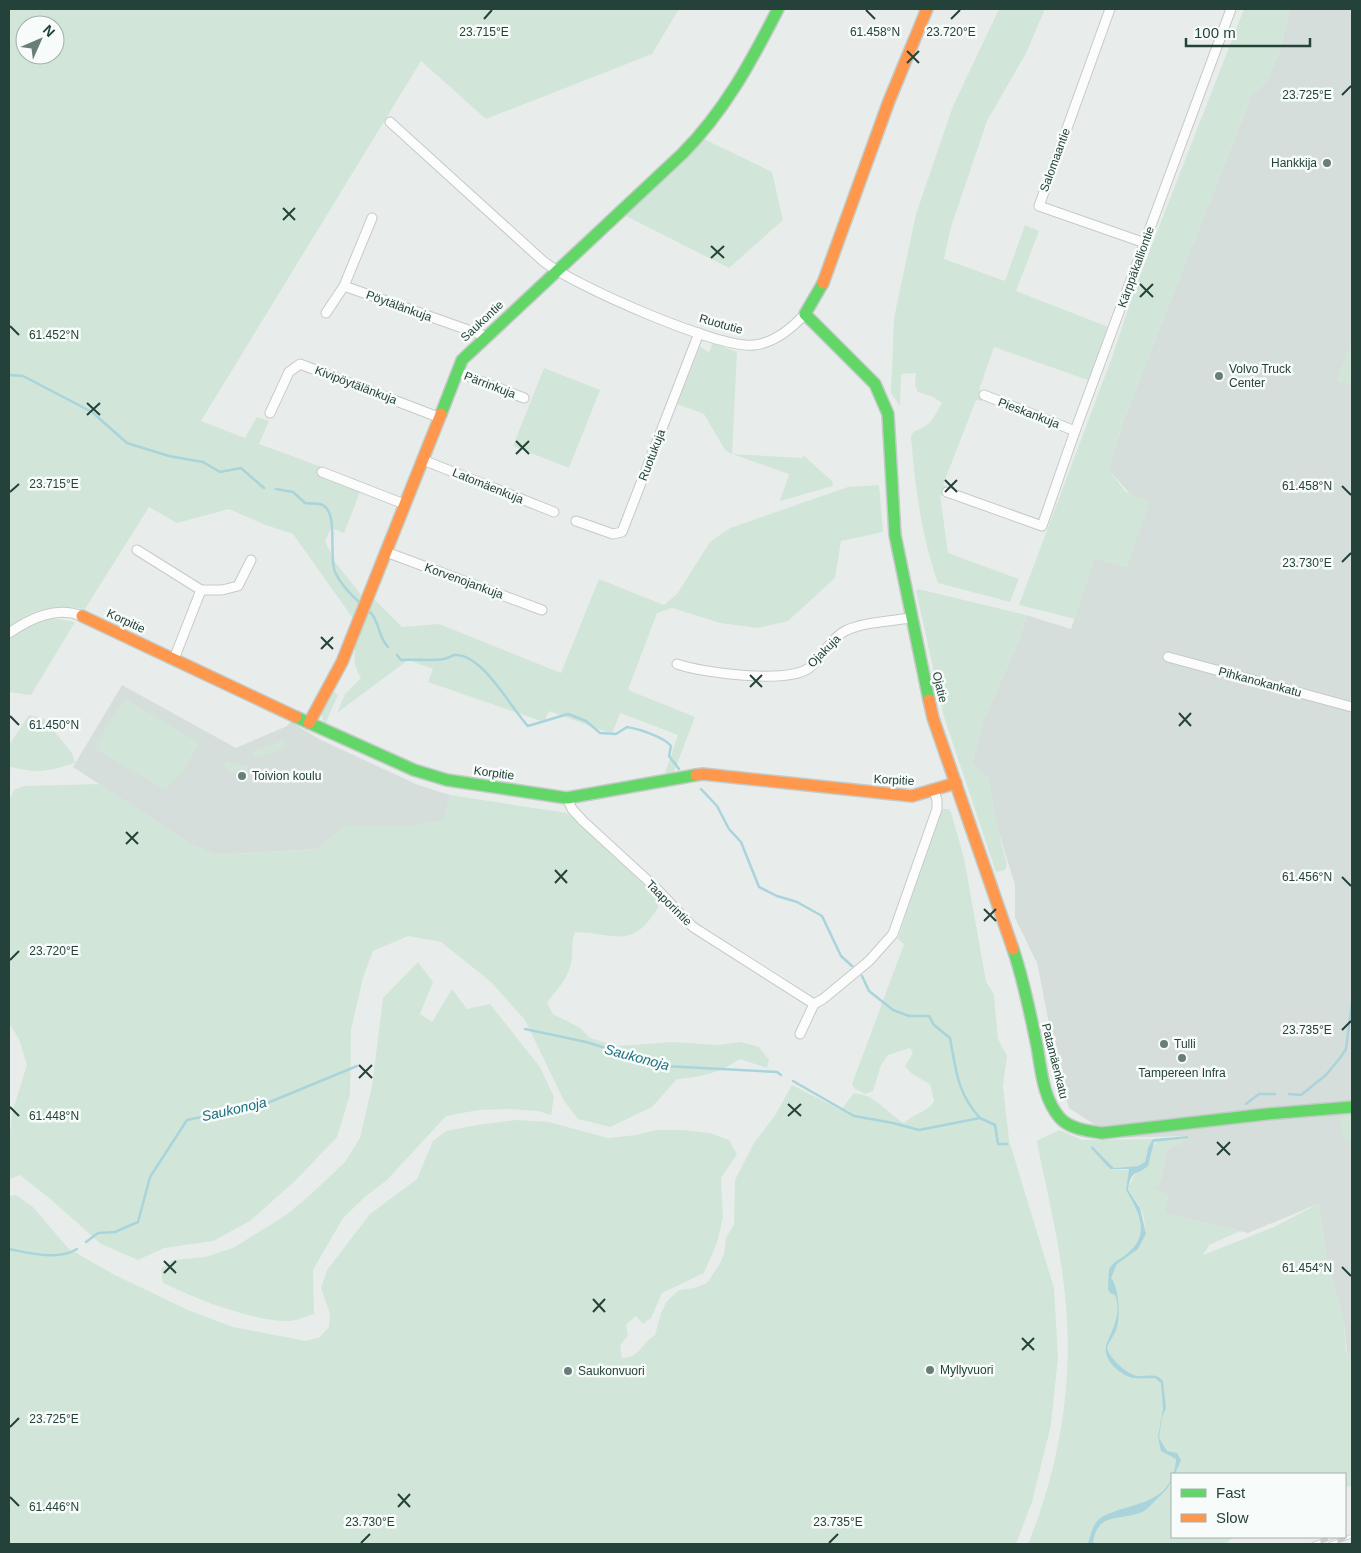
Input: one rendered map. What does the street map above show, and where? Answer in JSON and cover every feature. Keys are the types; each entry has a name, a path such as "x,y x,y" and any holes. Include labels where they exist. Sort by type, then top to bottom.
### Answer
{"street":[{"name":"Saukontie","path":"309,723 342,662 462,360 485,336 557,272 682,154 716,117 738,84 778,9"},
{"name":"Ruotutie","path":"390,122 557,272 636,308 699,333 729,343 754,345 782,334 805,314 820,292 889,101 927,9"},
{"name":"Salomaantie","path":"1110,9 1038,206 1145,243"},
{"name":"Kärppäkalliontie","path":"947,492 1042,526 1075,430 1231,9"},
{"path":"326,313 344,286 372,218"},
{"name":"Pöytälänkuja","path":"344,286 485,336"},
{"name":"Ojatie","path":"805,314 870,378 884,402 890,427 894,536 933,718 956,783"},
{"name":"Ruotukuja","path":"576,521 613,534 622,532 699,333"},
{"name":"Kivipöytälänkuja","path":"270,413 290,372 300,364 438,417"},
{"name":"Pärrinkuja","path":"457,372 524,398"},
{"name":"Pieskankuja","path":"984,395 1075,430"},
{"name":"Latomäenkuja","path":"423,460 554,512"},
{"path":"322,472 404,504"},
{"path":"137,550 200,590 222,590 238,586 251,560"},
{"name":"Korvenojankuja","path":"386,552 542,610"},
{"path":"174,659 200,590"},
{"path":"9,633 49,612 74,612 82,616"},
{"name":"Korpitie","path":"82,616 309,723 436,778 567,798 703,774 912,796 934,791"},
{"name":"Ojakuja","path":"677,664 689,668 750,676 793,674 809,668 832,641 846,631 911,618"},
{"name":"Pihkanokankatu","path":"1168,658 1352,707"},
{"path":"800,1034 814,1004 823,999 869,961 893,934 937,809 934,791 956,783"},
{"name":"Patamäenkatu","path":"956,783 1021,972 1047,1095 1060,1118 1084,1131 1102,1133 1267,1114 1352,1107"},
{"name":"Taaporintie","path":"567,798 572,809 583,821 656,888 692,927 814,1004"}],"shaded area":[{"path":"1290,9 1352,9 1352,1357 1347,1352 1344,1323 1327,1260 1318,1204 1248,1233 1165,1214 1153,1190 1162,1176 1166,1150 1181,1144 1183,1138 1188,1136 1115,1138 1069,1108 1061,1084 1037,963 1015,918 1015,885 997,827 988,778 972,764 983,721 1020,638 1026,615 1071,629 1094,558 1127,567 1130,494 1108,469 1125,416 1252,94 1266,82 1278,55"},
{"name":"Toivion koulu","path":"122,685 236,748 287,726 291,722 319,739 418,785 450,795 444,820 415,826 345,826 318,849 214,855 187,842 73,767"}],"green space":[{"path":"9,9 679,9 652,54 486,119 421,61 201,421 245,438 257,417 269,421 259,444 322,467 320,477 360,492 344,533 331,528 325,541 335,562 362,596 354,620 293,534 263,524 229,509 177,523 149,507 85,609 63,607 45,609 36,611 9,627"},
{"path":"999,9 1045,9 1026,53 987,121 951,227 944,259 1005,281 1025,225 1039,231 1016,291 1111,328 1088,380 994,347 979,390 984,392 981,401 976,400 943,485 947,487 944,496 940,495 948,553 1019,579 1010,602 938,583 927,547 920,511 911,436 914,431 924,427 931,421 942,403 933,397 918,392 915,385 916,373 901,374 900,406 891,393 894,318 916,214 953,106"},
{"path":"1244,9 1290,9 1278,55 1266,82 1252,94 1125,416 1108,469 1126,492 1150,502 1127,567 1094,558 1075,619 1019,605 1111,360 1134,291"},
{"path":"704,139 772,172 783,220 729,268 624,215"},
{"path":"1352,340 1352,385 1337,380"},
{"path":"713,343 737,352 732,454 725,450 704,414 677,404 700,347 709,352"},
{"path":"544,368 600,390 569,468 513,446"},
{"path":"732,454 803,458 803,455 832,481 833,486 780,501 789,474"},
{"path":"879,485 883,532 841,541 835,578 788,621 758,628 720,623 672,608 657,613 628,690 695,717 674,772 665,773 678,735 620,713 612,734 549,711 544,722 428,682 433,669 408,660 337,713 345,694 361,678 354,659 355,649 357,638 374,599 402,627 439,624 561,673 599,579 664,605 677,594 710,542 730,528 848,487"},
{"path":"918,589 1026,615 1020,638 983,721 972,764 988,778 997,827 1007,864 1005,870 996,872 944,717 916,591"},
{"path":"52,618 75,622 31,695 9,692 9,639 26,627"},
{"path":"334,692 338,695 325,724 320,712"},
{"path":"125,699 199,743 185,768 165,790 96,749 97,743"},
{"path":"29,715 44,719 72,753 75,763 44,771 12,767 9,769 9,745"},
{"path":"284,740 287,747 255,759 252,752"},
{"path":"226,762 249,766 247,772 237,773 226,768 224,765"},
{"path":"99,784 187,842 214,855 318,849 345,826 415,826 443,820 450,795 567,813 653,893 659,906 641,929 632,934 614,936 575,932 572,959 568,973 547,1003 553,1014 579,1027 590,1038 617,1046 672,1042 718,1045 741,1042 759,1047 769,1060 767,1068 740,1059 710,1074 677,1079 652,1107 610,1127 578,1119 564,1101 525,1020 491,982 441,942 408,936 373,951 363,978 351,1030 350,1095 337,1137 295,1181 250,1221 213,1241 164,1248 138,1260 101,1244 20,1175 9,1179 9,1142 12,1113 27,1065 19,1039 9,1023 9,801 14,790 24,786"},
{"path":"941,809 949,809 951,812 964,858 986,981 994,995 998,1039 1007,1056 1003,1086 1009,1140 1054,1288 1058,1357 1051,1425 1032,1502 1016,1544 9,1544 9,1196 16,1195 33,1207 69,1249 115,1275 190,1311 233,1327 306,1341 320,1337 329,1327 330,1314 321,1288 327,1270 370,1214 417,1179 433,1141 446,1131 516,1120 549,1122 608,1138 636,1135 656,1130 684,1130 710,1133 729,1140 737,1154 721,1178 723,1217 717,1243 704,1273 662,1293 651,1318 643,1324 636,1316 626,1325 628,1335 620,1346 622,1358 632,1356 655,1335 661,1313 667,1301 679,1290 694,1288 707,1283 719,1265 724,1254 726,1238 734,1224 735,1180 754,1143 776,1114 792,1085 841,1110 853,1094 867,1096 904,1123 928,1108 934,1101 930,1084 912,1074 905,1066 913,1053 910,1048 888,1055 881,1065 873,1091 865,1094 855,1089 852,1084 904,944 898,939"},
{"path":"418,962 433,982 420,1014 432,1022 452,989 467,1009 490,1004 540,1067 554,1097 551,1115 538,1111 509,1109 479,1110 446,1116 387,1180 366,1196 343,1218 313,1270 314,1314 291,1321 259,1318 207,1302 163,1283 161,1269 173,1260 205,1257 233,1248 286,1215 345,1162 360,1138 372,1086 383,998"},
{"path":"1352,1115 1352,1139 1343,1139 1340,1118"},
{"path":"1060,1130 1082,1140 1154,1139 1148,1148 1145,1162 1138,1166 1114,1168 1092,1146 1110,1169 1130,1170 1126,1189 1137,1212 1141,1227 1137,1242 1131,1250 1136,1251 1140,1245 1143,1240 1145,1227 1143,1214 1128,1188 1136,1172 1145,1169 1153,1146 1159,1141 1183,1138 1181,1144 1166,1150 1162,1176 1154,1189 1169,1195 1165,1214 1240,1231 1209,1245 1203,1255 1274,1227 1318,1204 1327,1260 1344,1323 1346,1352 1352,1357 1352,1486 1346,1487 1346,1473 1171,1473 1171,1538 1232,1538 1225,1544 1028,1544 1049,1484 1056,1453 1066,1391 1068,1359 1063,1276 1038,1140"}],"water":[{"path":"1188,1136 1188,1138 1154,1142 1148,1166 1131,1178 1128,1190 1140,1208 1146,1234 1138,1249 1117,1264 1111,1278 1116,1288 1118,1308 1115,1295 1110,1293 1108,1289 1109,1269 1134,1246 1141,1231 1140,1223 1135,1207 1126,1190 1129,1169 1110,1169 1091,1148 1092,1146 1114,1168 1138,1166 1145,1162 1148,1148 1153,1139"},
{"path":"1118,1308 1118,1325 1107,1348 1108,1352 1119,1365 1133,1375 1154,1376 1163,1381 1166,1408 1162,1417 1159,1438 1167,1451 1177,1453 1181,1460 1175,1473 1173,1473 1176,1459 1161,1451 1158,1437 1163,1409 1161,1383 1155,1378 1130,1377 1119,1371 1109,1361 1106,1349 1107,1343 1116,1320"},
{"path":"1171,1479 1166,1490 1142,1512 1104,1522 1099,1526 1095,1534 1093,1544 1088,1544 1092,1529 1099,1519 1113,1512 1149,1500 1167,1486"}],"waterway":[{"path":"9,375 23,376 92,412 127,443 169,456 203,462 220,472 241,468 264,488"},
{"path":"276,489 293,492 305,503 320,504 326,508 332,523 333,564 335,572 359,602"},
{"path":"370,612 376,620 382,639 388,647"},
{"path":"397,655 401,660 439,660 454,655 465,656 475,662 495,683 528,726 568,714 586,721 600,733 616,734 627,727 638,730 668,743 671,746 669,756 679,769"},
{"path":"701,789 717,806 729,829 741,842 759,887 777,896 797,902 822,916 841,956 852,966"},
{"path":"862,976 869,991 893,1010 909,1016 929,1016 934,1025 950,1038 956,1071 962,1090 972,1109 980,1118"},
{"path":"1289,1094 1301,1095 1326,1075 1340,1058 1346,1049 1352,1002"},
{"name":"Saukonoja","path":"525,1029 586,1042 664,1066 777,1072 781,1075"},
{"name":"Saukonoja","path":"86,1242 98,1233 115,1232 138,1222 150,1177 187,1120 265,1104 357,1066"},
{"name":"Saukonoja","path":"793,1081 854,1116 919,1130 980,1118 995,1125 998,1144 1007,1144"},
{"path":"1246,1104 1259,1094 1275,1094"},
{"name":"Saukonoja","path":"9,1249 53,1255 61,1255 77,1249"}],"railway":[{"path":"1330,1544 1352,1536"},
{"path":"1313,1544 1330,1538"}],"traffic: fast":[{"path":"441,414 462,360 697,138 736,86 778,9"},
{"path":"823,283 805,314 875,384 888,414 895,535 929,700"},
{"path":"296,717 414,770 447,780 567,798 696,775"},
{"path":"1013,949 1026,997 1046,1093 1054,1110 1069,1125 1102,1133 1267,1114 1352,1107"}],"traffic: slow":[{"path":"823,283 889,101 927,9"},
{"path":"309,723 342,662 441,414"},
{"path":"82,616 296,717"},
{"path":"929,700 933,718 1013,949"},
{"path":"696,775 703,774 912,796 956,783"}],"place":[{"name":"Hankkija","path":"1327,163"},
{"name":"Volvo Truck Center","path":"1219,376"},
{"name":"Toivion koulu","path":"242,776"},
{"name":"Tulli","path":"1164,1044"},
{"name":"Tampereen Infra","path":"1182,1058"},
{"name":"Myllyvuori","path":"930,1370"},
{"name":"Saukonvuori","path":"568,1371"}]}
